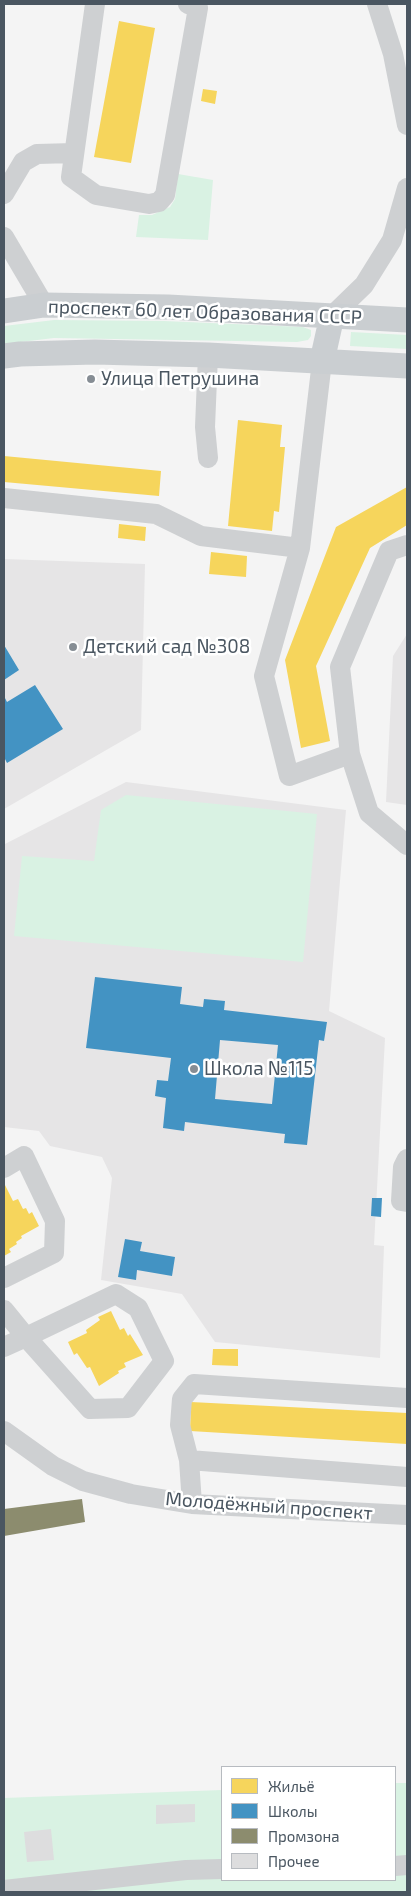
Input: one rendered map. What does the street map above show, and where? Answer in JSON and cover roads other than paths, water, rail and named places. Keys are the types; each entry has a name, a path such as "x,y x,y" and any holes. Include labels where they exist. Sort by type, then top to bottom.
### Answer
{"main road":[{"name":"проспект 60 лет Образования СССР","path":"4,311 44,305 168,307 407,320"},
{"path":"322,361 332,316"},
{"path":"4,356 95,352 407,366"}],"street":[{"path":"94,4 71,177 96,195 149,204 159,202 165,195 196,5"},
{"path":"377,4 392,54 407,125"},
{"path":"4,194 23,162 37,154 74,153"},
{"path":"332,316 364,285 392,240 407,188"},
{"path":"4,237 44,305"},
{"path":"208,356 205,427 208,458"},
{"path":"322,361 300,548 264,676 289,776 350,754"},
{"path":"4,498 156,514 201,536 300,548"},
{"path":"407,545 389,551 340,667 350,754 369,814 407,845"},
{"path":"4,1168 24,1156 55,1221 54,1253 4,1278"},
{"path":"407,1159 403,1167 401,1201 407,1202"},
{"path":"4,1310 26,1337 90,1410 128,1408 164,1361 138,1308 116,1294 26,1337 4,1347"},
{"path":"192,1504 189,1460 180,1425 182,1399 194,1384 407,1398"},
{"name":"Молодёжный проспект","path":"6,1436 53,1466 84,1481 131,1494 192,1504 407,1515"},
{"path":"189,1460 407,1478"},
{"path":"4,1890 186,1870 221,1869"}],"place":[{"name":"Улица Петрушина","path":"91,379"},
{"name":"Детский сад №308","path":"73,647"},
{"name":"Школа №115","path":"194,1069"}]}
